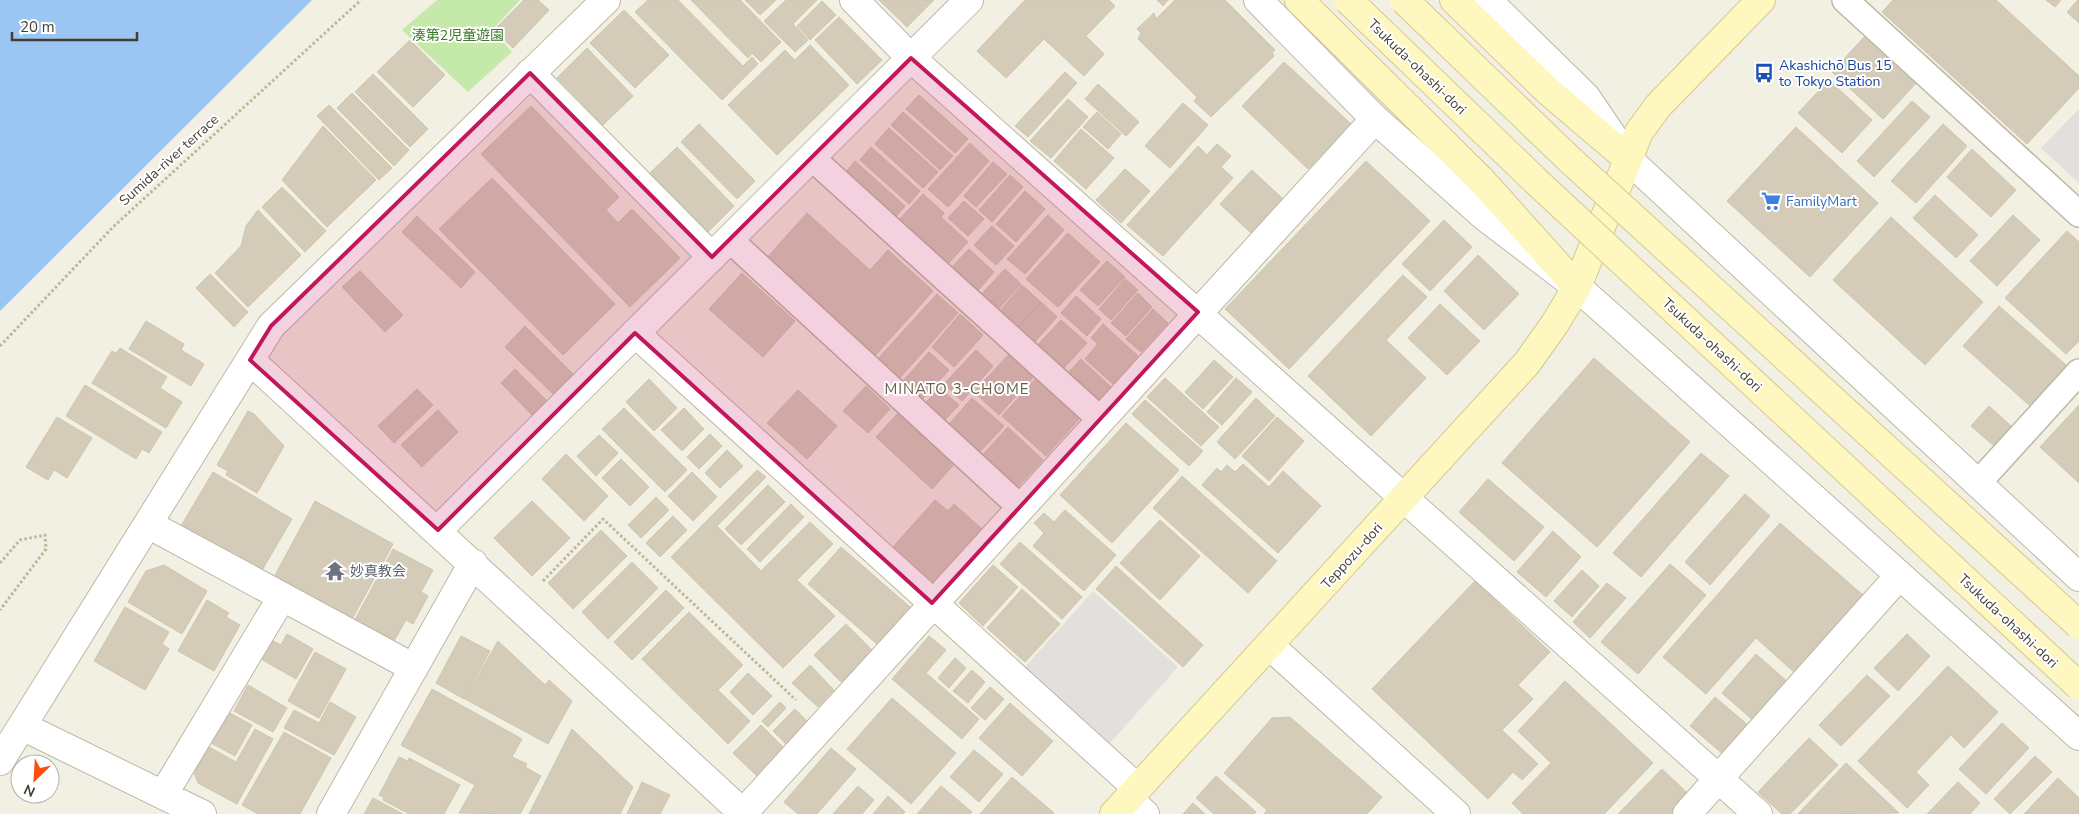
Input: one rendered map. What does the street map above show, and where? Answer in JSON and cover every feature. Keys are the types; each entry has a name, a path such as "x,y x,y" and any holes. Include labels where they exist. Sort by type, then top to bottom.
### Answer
{"main road":[{"path":"1299,0 1482,181 1577,287"},
{"name":"Tsukuda-ohashi-dori","path":"1348,0 1546,191 2079,686"},
{"path":"1404,0 1568,158 2079,626"},
{"path":"1454,0 1554,96 1628,159"},
{"name":"Teppozu-dori","path":"1131,804 1270,646 1527,363 1554,325 1577,287 1639,132 1658,106 1761,0"}],"street":[{"path":"0,761 271,326 606,0"},
{"path":"854,0 911,58 1198,312 1758,814"},
{"path":"438,530 969,0"},
{"path":"1258,0 1375,119 1484,216 1577,287 2079,736"},
{"path":"1487,0 1586,97 1628,159 2079,577"},
{"path":"530,74 721,248"},
{"path":"250,360 473,562 744,813 932,603 1375,119"},
{"path":"635,334 932,603 1131,804"},
{"path":"148,524 414,668"},
{"path":"332,814 473,562"},
{"path":"1687,814 1899,576"},
{"path":"163,795 282,597"},
{"path":"1270,646 1456,814"},
{"path":"22,726 202,814"}],"lane":[{"path":"1845,0 2079,214"},
{"path":"812,158 1100,419"},
{"path":"721,248 1020,507"},
{"path":"1978,483 2079,372"}],"path":[{"name":"Sumida-river terrace","path":"0,346 113,227 362,0"},
{"path":"520,606 602,519 822,725"},
{"path":"0,563 20,540 44,535 46,549 0,610"}],"highlighted area":[{"path":"911,58 1198,312 932,603 635,333 438,530 250,360 271,326 530,73 712,257"}],"green space":[{"name":"湊第2児童遊園","path":"437,0 520,0 492,30 512,52 468,92 402,30"}],"shaded area":[{"path":"2079,109 2079,183 2041,148"},
{"path":"1093,591 1178,667 1110,743 1025,667"}],"water":[{"path":"0,0 312,0 0,311"}],"building":[{"path":"524,0 538,0 549,10 513,48 494,30"},
{"path":"648,0 678,0 743,66 752,57 758,64 722,100 635,12"},
{"path":"691,0 740,0 781,42 761,62 752,53 748,58"},
{"path":"745,0 776,0 760,15"},
{"path":"786,0 817,0 793,24 808,40 795,52 764,21"},
{"path":"879,0 934,0 907,27"},
{"path":"1025,0 1109,0 1115,6 1086,36 1104,54 1084,76 1044,39 1006,78 977,51"},
{"path":"1157,0 1168,0 1163,6"},
{"path":"1175,0 1225,0 1275,50 1272,52 1274,56 1211,117 1194,101 1197,97 1138,39 1141,33 1137,29 1154,13 1156,19"},
{"path":"1893,0 1996,0 2079,76 2079,88 2027,144 1882,12"},
{"path":"2046,0 2061,0 2055,7"},
{"path":"2079,0 2079,23 2067,12"},
{"path":"822,1 836,15 810,40 797,26"},
{"path":"624,10 669,55 635,88 590,43"},
{"path":"839,17 882,60 857,84 815,40"},
{"path":"1866,35 1917,82 1883,119 1832,72"},
{"path":"410,40 445,75 413,107 377,72"},
{"path":"810,45 849,85 777,155 728,105 785,50 795,60"},
{"path":"587,48 633,96 603,125 557,78"},
{"path":"1284,62 1351,124 1308,169 1242,106"},
{"path":"1065,72 1077,83 1028,137 1015,126"},
{"path":"373,74 428,129 410,147 355,92"},
{"path":"1829,80 1872,120 1842,153 1798,113"},
{"path":"1098,84 1139,122 1126,136 1085,99"},
{"path":"352,93 409,150 394,166 337,108"},
{"path":"919,95 968,139 955,153 906,109"},
{"path":"1068,99 1088,117 1051,158 1030,141"},
{"path":"1912,101 1930,117 1874,177 1857,161"},
{"path":"1183,103 1208,125 1170,168 1145,146"},
{"path":"329,105 392,168 379,180 317,116"},
{"path":"531,106 619,197 606,210 618,223 632,209 680,258 630,307 481,154"},
{"path":"903,112 953,156 940,170 891,125"},
{"path":"1097,112 1121,134 1108,149 1083,127"},
{"path":"699,124 755,181 737,199 681,142"},
{"path":"1943,124 1967,146 1916,203 1891,181"},
{"path":"323,126 376,180 327,227 282,180"},
{"path":"1796,127 1878,203 1810,277 1727,201"},
{"path":"889,128 938,172 923,188 875,144"},
{"path":"1081,129 1114,158 1086,189 1054,161"},
{"path":"970,143 989,161 948,207 928,189"},
{"path":"1217,144 1231,156 1221,167 1233,178 1163,256 1127,225 1198,146 1207,155"},
{"path":"677,147 734,206 708,232 650,173"},
{"path":"871,147 920,191 909,204 860,160"},
{"path":"1972,149 2016,190 1991,217 1947,177"},
{"path":"855,161 905,206 894,219 843,175"},
{"path":"1366,161 1430,221 1289,369 1225,309"},
{"path":"993,162 1007,174 976,207 964,196"},
{"path":"1125,169 1150,191 1121,223 1096,200"},
{"path":"1252,170 1283,199 1252,234 1220,204"},
{"path":"1010,175 1023,187 992,222 979,210"},
{"path":"492,178 615,304 563,355 439,229"},
{"path":"282,187 326,231 305,252 262,207"},
{"path":"1025,191 1045,209 1016,242 996,224"},
{"path":"923,194 944,213 941,217 968,242 947,265 898,221"},
{"path":"1935,195 1978,235 1956,258 1913,218"},
{"path":"964,201 984,219 968,236 948,218"},
{"path":"258,210 301,255 248,307 215,273 241,246 246,226"},
{"path":"807,213 870,270 888,250 933,291 873,358 765,260"},
{"path":"1048,215 1064,230 1025,274 1007,259"},
{"path":"2013,215 2040,240 1997,286 1970,261"},
{"path":"417,216 475,272 461,288 402,232"},
{"path":"1891,217 1983,302 1925,365 1833,280"},
{"path":"1444,220 1472,247 1430,291 1402,264"},
{"path":"992,226 1014,246 996,265 974,245"},
{"path":"2067,231 2079,242 2079,341 2066,354 2005,298"},
{"path":"1068,233 1100,262 1058,307 1026,279"},
{"path":"969,249 994,272 974,295 948,271"},
{"path":"1478,255 1519,294 1484,330 1444,291"},
{"path":"1107,261 1125,277 1098,306 1080,290"},
{"path":"1005,269 1021,284 995,313 978,298"},
{"path":"360,271 403,315 385,332 342,287"},
{"path":"742,273 795,321 763,357 709,309"},
{"path":"210,274 248,312 234,327 196,288"},
{"path":"1403,275 1427,297 1386,340 1426,378 1371,436 1308,376"},
{"path":"1125,279 1138,290 1111,320 1099,309"},
{"path":"1022,285 1041,302 1016,330 998,313"},
{"path":"1138,293 1152,307 1126,336 1111,323"},
{"path":"937,294 958,313 897,381 875,362"},
{"path":"1076,296 1101,319 1087,336 1061,313"},
{"path":"1041,302 1057,317 1033,344 1016,330"},
{"path":"1440,304 1480,341 1447,375 1408,338"},
{"path":"1999,306 2066,365 2030,406 1963,346"},
{"path":"1153,309 1168,323 1141,352 1126,339"},
{"path":"960,314 983,335 954,367 932,347"},
{"path":"1061,320 1087,343 1061,371 1035,348"},
{"path":"146,321 184,344 181,350 204,364 191,386 129,349"},
{"path":"1103,324 1138,356 1113,384 1085,359 1098,344 1091,338"},
{"path":"525,326 573,374 553,394 505,347"},
{"path":"120,348 167,377 160,388 182,402 166,428 92,383 112,351 116,353"},
{"path":"976,350 993,366 962,401 944,384"},
{"path":"929,352 949,370 920,402 900,384"},
{"path":"1010,353 1035,375 999,415 974,392"},
{"path":"1594,358 1690,442 1597,547 1502,463"},
{"path":"1081,359 1111,387 1097,402 1067,374"},
{"path":"1214,360 1233,377 1203,409 1185,392"},
{"path":"515,369 547,401 532,415 501,383"},
{"path":"1037,377 1081,417 1046,456 1002,416"},
{"path":"1165,378 1219,427 1201,446 1147,397"},
{"path":"1236,378 1252,392 1222,425 1207,412"},
{"path":"649,379 677,408 654,431 626,402"},
{"path":"85,385 162,432 149,453 142,449 136,459 66,416"},
{"path":"866,386 890,409 868,433 843,411"},
{"path":"939,388 959,405 941,424 922,407"},
{"path":"417,389 433,405 394,443 378,426"},
{"path":"798,390 837,426 807,459 767,423"},
{"path":"972,398 1004,426 975,457 944,430"},
{"path":"1256,398 1275,416 1235,459 1217,442"},
{"path":"1145,400 1203,451 1189,466 1132,414"},
{"path":"2079,405 2079,483 2040,447"},
{"path":"1989,406 2011,426 1993,445 1971,426"},
{"path":"624,408 687,470 665,492 602,429"},
{"path":"684,408 704,429 682,451 661,430"},
{"path":"438,410 458,432 422,467 401,445"},
{"path":"248,411 254,414 284,446 257,493 226,475 228,471 217,465"},
{"path":"900,411 957,461 932,489 876,437"},
{"path":"57,417 92,438 67,478 54,470 48,480 26,467"},
{"path":"1277,417 1304,441 1269,481 1242,456"},
{"path":"1126,423 1179,470 1112,543 1060,495"},
{"path":"1008,427 1043,460 1013,492 978,460"},
{"path":"710,434 722,446 699,469 687,457"},
{"path":"599,435 618,453 596,476 577,456"},
{"path":"727,450 743,466 720,488 705,473"},
{"path":"1701,453 1729,476 1641,577 1613,553"},
{"path":"566,454 608,496 584,521 542,479"},
{"path":"621,459 649,487 630,506 602,478"},
{"path":"1243,464 1269,487 1283,471 1321,506 1278,553 1202,485 1217,468 1221,472 1227,465 1235,472"},
{"path":"757,470 766,477 717,526 761,571 810,522 833,544 797,580 835,616 783,668 671,557"},
{"path":"213,472 292,519 261,572 181,526"},
{"path":"692,472 717,497 693,521 668,496"},
{"path":"1182,476 1277,561 1248,593 1153,508"},
{"path":"1488,479 1544,527 1514,561 1459,512"},
{"path":"768,485 785,502 741,545 725,529"},
{"path":"1745,494 1770,516 1710,585 1685,562"},
{"path":"656,497 669,510 641,538 628,525"},
{"path":"935,500 948,511 954,504 982,529 933,583 893,547"},
{"path":"315,501 393,544 351,621 273,579"},
{"path":"532,501 570,538 532,576 494,538"},
{"path":"791,504 804,517 760,562 747,549"},
{"path":"1065,510 1116,555 1084,591 1033,546 1044,533 1034,523 1044,513 1054,522"},
{"path":"673,516 687,530 660,557 646,543"},
{"path":"1160,520 1200,556 1160,600 1120,563"},
{"path":"1780,523 1872,603 1804,681 1756,638 1706,694 1663,657"},
{"path":"601,530 627,556 573,609 548,583"},
{"path":"1553,531 1581,557 1546,597 1517,572"},
{"path":"1020,542 1082,597 1062,619 1000,564"},
{"path":"841,547 910,607 877,644 808,584"},
{"path":"393,549 433,570 421,592 428,596 413,624 406,620 390,648 351,627"},
{"path":"632,562 658,588 608,639 582,612"},
{"path":"1670,564 1706,595 1638,674 1601,642"},
{"path":"164,565 207,591 182,634 128,602 146,571"},
{"path":"993,565 1018,587 983,626 959,603"},
{"path":"1116,566 1203,645 1183,667 1096,589"},
{"path":"1582,570 1599,586 1572,617 1554,601"},
{"path":"1475,581 1550,652 1518,685 1533,699 1502,730 1538,764 1522,780 1513,772 1488,799 1372,689"},
{"path":"1607,583 1626,598 1590,638 1573,622"},
{"path":"1022,589 1060,624 1025,662 987,628"},
{"path":"666,590 684,608 632,660 614,642"},
{"path":"207,600 229,613 226,617 240,625 214,671 178,651"},
{"path":"125,607 169,632 162,644 169,649 145,690 94,661"},
{"path":"689,612 743,665 718,690 750,721 728,744 642,659"},
{"path":"846,624 873,651 841,682 814,655"},
{"path":"287,634 313,649 296,679 261,659 271,640 281,645"},
{"path":"1907,634 1930,656 1898,691 1874,668"},
{"path":"461,636 490,651 464,699 436,683"},
{"path":"929,636 946,650 926,673 979,719 962,739 892,679"},
{"path":"498,641 545,685 549,680 572,701 548,744 465,699"},
{"path":"315,652 346,669 319,718 288,701"},
{"path":"1756,654 1789,683 1755,722 1722,693"},
{"path":"955,658 966,668 949,688 938,678"},
{"path":"810,665 834,690 818,707 792,683"},
{"path":"1948,666 1998,712 1964,748 1951,735 1916,772 1929,785 1907,808 1858,761"},
{"path":"972,670 985,682 968,703 953,691"},
{"path":"748,673 772,696 753,715 730,692"},
{"path":"1867,675 1890,696 1841,746 1819,725"},
{"path":"1565,681 1653,763 1604,814 1523,814 1512,803 1551,763 1518,731"},
{"path":"248,685 287,708 273,732 234,711"},
{"path":"990,687 1004,699 985,720 971,708"},
{"path":"432,689 522,739 512,757 527,764 525,767 541,776 520,814 459,813 475,785 401,745"},
{"path":"1715,697 1756,732 1730,760 1690,726"},
{"path":"892,698 956,753 911,804 847,749"},
{"path":"330,702 356,717 334,755 284,728 294,710 319,723"},
{"path":"780,702 786,708 768,727 762,721"},
{"path":"1010,703 1053,741 1022,776 979,738"},
{"path":"795,709 808,722 786,744 773,731"},
{"path":"228,712 252,725 235,756 211,743"},
{"path":"1290,717 1382,797 1367,814 1264,814 1267,810 1224,773 1272,718"},
{"path":"2002,723 2029,748 1986,794 1959,769"},
{"path":"761,725 787,751 759,778 733,753"},
{"path":"255,729 273,739 237,804 198,783 194,773 209,747 236,762"},
{"path":"572,729 633,787 620,814 529,814"},
{"path":"284,732 331,758 300,814 258,814 242,805"},
{"path":"1809,738 1838,765 1790,814 1782,814 1758,792"},
{"path":"831,748 856,769 817,814 798,814 784,802"},
{"path":"974,750 1003,774 979,802 950,777"},
{"path":"2035,756 2052,772 2010,814 1994,799"},
{"path":"399,757 408,761 409,758 460,785 444,814 409,814 383,800 384,797 379,795"},
{"path":"1846,763 1899,813 1798,814"},
{"path":"1662,769 1700,805 1691,814 1618,814"},
{"path":"1216,776 1256,812 1254,814 1214,814 1196,798"},
{"path":"1012,777 1054,813 980,814"},
{"path":"2058,778 2079,798 2079,814 2024,814"},
{"path":"642,782 670,795 660,814 627,814"},
{"path":"1958,782 1980,803 1970,814 1927,814"},
{"path":"858,786 874,800 862,814 833,814"},
{"path":"941,786 972,812 970,814 917,814"},
{"path":"888,796 905,812 903,814 873,814"},
{"path":"373,798 403,814 364,814"},
{"path":"1193,803 1205,814 1183,814"}],"place":[{"name":"Akashichō Bus 15 to Tokyo Station","path":"1764,73"},
{"name":"FamilyMart","path":"1771,201"},
{"name":"妙真教会","path":"335,571"}],"district":[{"name":"MINATO 3-CHOME","path":"957,389"}]}
